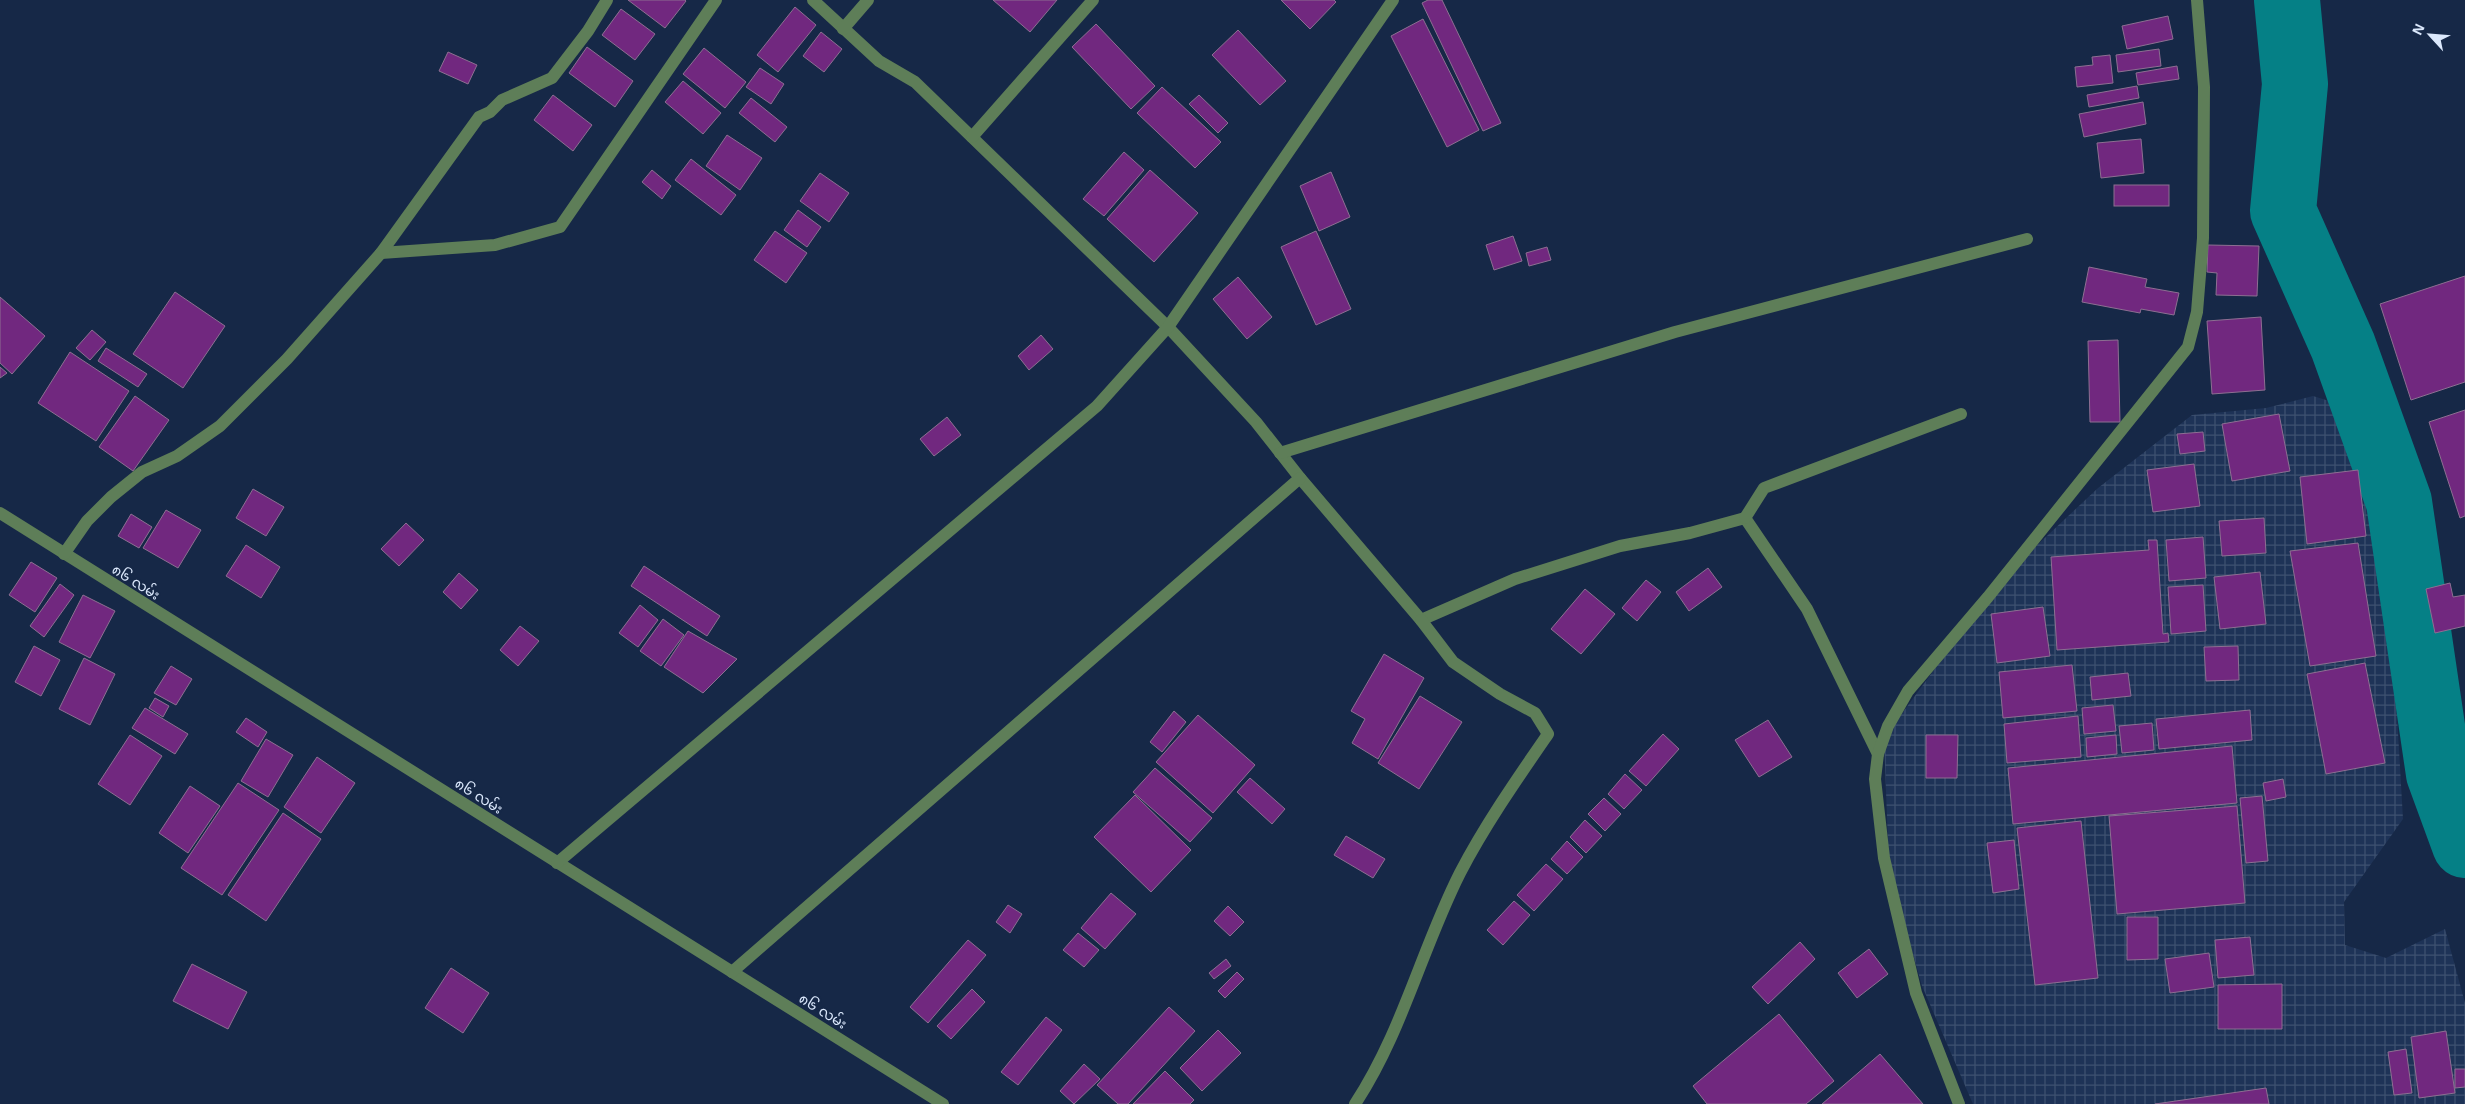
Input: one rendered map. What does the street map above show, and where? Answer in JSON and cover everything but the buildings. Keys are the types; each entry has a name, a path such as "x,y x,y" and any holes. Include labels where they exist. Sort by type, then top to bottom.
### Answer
{"street":[{"path":"64,554 87,521 110,497 142,472 177,456 220,426 287,359 381,253 479,117 490,112 502,100 552,78 588,32 607,0"},
{"path":"381,253 495,245 560,227 716,0"},
{"path":"813,0 879,61 915,82 1168,327 1256,422 1300,478 1421,620 1453,662 1500,694 1535,713 1548,734 1515,782 1460,873 1415,976 1387,1049 1355,1104"},
{"path":"843,29 868,0"},
{"path":"972,137 1093,0"},
{"path":"557,862 1097,406 1168,327 1393,0"},
{"path":"1959,1104 1916,993 1884,858 1875,780 1878,754 1888,726 1908,691 1988,597 2188,348 2197,312 2203,238 2204,87 2197,0"},
{"path":"1280,453 1675,332 2027,239"},
{"path":"1421,620 1515,579 1620,546 1690,533 1745,518 1764,488 1961,414"},
{"path":"732,972 1300,478"},
{"name":"၈၆ လမ်း","path":"0,513 944,1104"},
{"path":"1745,518 1807,609 1878,754"}],"shaded area":[{"path":"2313,396 2358,410 2397,715 2403,819 2344,902 2345,945 2386,958 2445,929 2465,1003 2465,1104 1973,1104 1922,986 1889,869 1884,738 2000,580 2098,488 2192,415 2266,408"}],"waterway":[{"path":"2287,0 2295,84 2283,211 2343,346 2399,502 2439,774 2465,845"}]}
